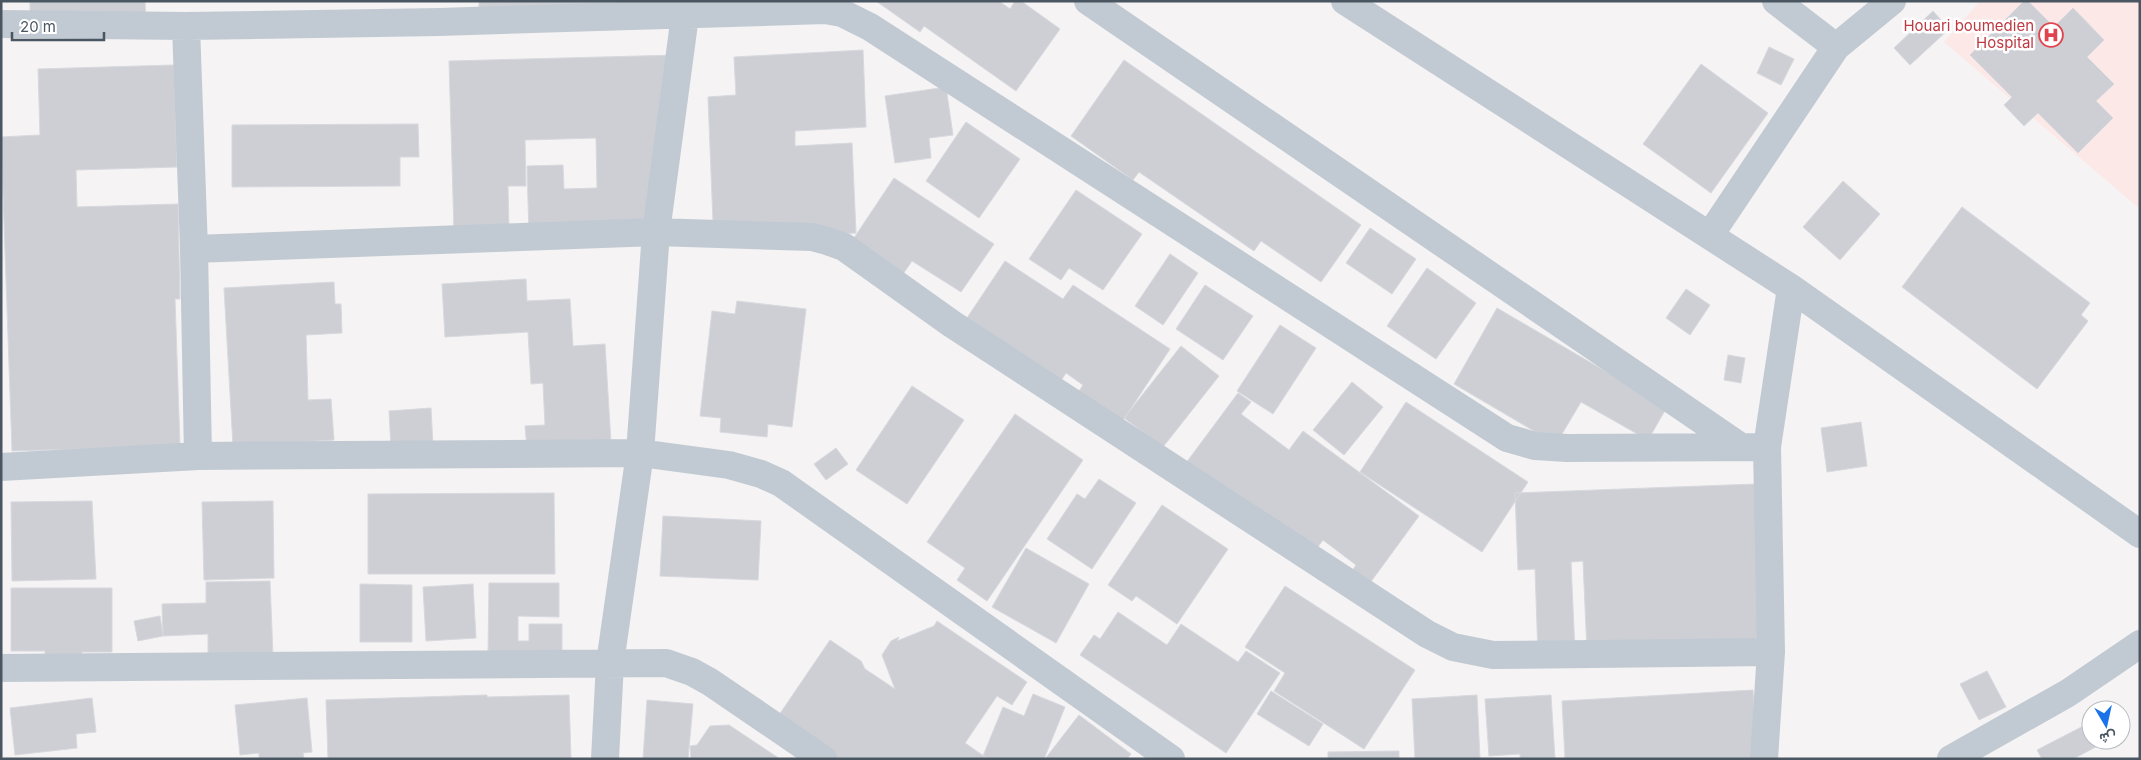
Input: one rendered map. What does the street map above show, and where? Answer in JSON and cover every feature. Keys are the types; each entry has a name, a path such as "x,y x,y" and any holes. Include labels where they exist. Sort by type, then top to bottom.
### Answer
{"street":[{"path":"1088,1 1754,447"},
{"path":"1776,1 1836,47"},
{"path":"1710,235 1836,47 1892,1"},
{"path":"1347,2 1791,288 2140,534"},
{"path":"1,24 186,26 439,12 687,7 825,10 855,18 1495,431 1520,443 1567,448 1754,447"},
{"path":"605,759 610,663 640,453 656,232 687,7"},
{"path":"186,26 194,249 198,456"},
{"path":"194,249 656,232 812,237 844,247 952,324 1418,629 1453,648 1493,655 1771,652"},
{"path":"1764,759 1771,652 1754,447 1791,288"},
{"path":"1,467 198,456 640,453 728,465 761,474 781,483 1171,759"},
{"path":"1952,759 2068,693 2140,644"},
{"path":"1,668 666,663 692,672 742,702 823,759"}],"shaded area":[{"path":"1980,1 2140,1 2140,209 1944,42"}],"building":[{"path":"30,1 145,1 146,24 30,27"},
{"path":"479,1 671,1 479,15"},
{"path":"876,1 999,1 1010,9 1015,1 1021,1 1060,29 1016,91 924,26 920,32"},
{"path":"2024,1 2028,1 2054,27 2073,8 2104,40 2087,57 2114,84 2096,101 2113,118 2078,153 2038,113 2024,126 2004,105 2012,97 1970,55"},
{"path":"1933,11 1949,29 1910,65 1894,48"},
{"path":"1769,47 1794,59 1781,85 1757,73"},
{"path":"863,50 866,127 795,131 795,146 852,143 856,233 739,239 713,222 708,97 736,95 734,57"},
{"path":"677,55 660,232 529,235 527,166 563,165 564,189 597,188 596,138 525,140 526,186 508,186 509,230 454,231 449,61"},
{"path":"1124,60 1361,225 1321,282 1261,241 1254,251 1139,172 1133,180 1071,136"},
{"path":"1701,64 1768,113 1711,193 1643,144"},
{"path":"174,65 177,167 76,170 77,207 178,204 180,299 175,299 180,446 12,451 1,137 40,135 38,69"},
{"path":"946,87 953,135 929,138 931,158 895,163 885,96"},
{"path":"966,122 1020,159 979,218 926,181"},
{"path":"418,124 419,157 400,157 400,186 232,187 232,125"},
{"path":"894,178 994,244 961,292 912,261 903,274 852,241"},
{"path":"1843,181 1880,214 1840,260 1803,227"},
{"path":"1076,190 1142,234 1103,290 1069,268 1061,280 1029,259"},
{"path":"1962,207 2090,303 2081,315 2088,321 2037,389 1902,287"},
{"path":"1370,228 1416,259 1392,294 1346,263"},
{"path":"1170,254 1198,273 1163,325 1135,306"},
{"path":"1005,261 1063,299 1073,285 1170,349 1118,428 1074,399 1083,385 1066,373 1055,390 961,327"},
{"path":"1427,268 1476,303 1436,359 1387,326"},
{"path":"526,279 527,301 570,299 573,346 605,344 611,443 527,448 525,426 545,425 543,383 531,384 528,332 445,337 442,284"},
{"path":"334,282 335,304 341,304 342,333 306,335 308,400 331,399 334,440 233,446 224,288"},
{"path":"1205,285 1253,316 1223,360 1176,329"},
{"path":"1686,289 1710,305 1690,335 1666,318"},
{"path":"737,301 806,309 792,427 768,424 767,437 720,432 721,418 700,416 712,311 735,314"},
{"path":"1497,308 1667,407 1648,440 1581,402 1556,444 1454,384"},
{"path":"1280,325 1316,348 1273,414 1237,391"},
{"path":"1181,346 1219,376 1163,447 1124,418"},
{"path":"1728,355 1745,358 1741,383 1724,380"},
{"path":"1352,382 1383,407 1344,455 1313,430"},
{"path":"912,386 964,420 907,504 856,470"},
{"path":"1238,393 1251,402 1241,414 1289,450 1303,431 1419,516 1370,583 1352,571 1356,565 1323,540 1312,555 1186,463"},
{"path":"1406,402 1528,482 1482,552 1360,472"},
{"path":"431,408 433,446 391,448 389,411"},
{"path":"1015,414 1083,460 987,601 957,580 965,568 927,542"},
{"path":"1861,422 1867,466 1827,472 1821,428"},
{"path":"836,448 848,464 826,480 814,464"},
{"path":"1099,479 1136,503 1092,569 1047,539 1077,494 1085,499"},
{"path":"1755,484 1761,659 1587,652 1583,561 1571,562 1575,653 1538,655 1535,569 1518,570 1515,493"},
{"path":"554,493 555,574 368,574 368,494"},
{"path":"92,501 96,579 12,581 11,502"},
{"path":"273,501 274,578 204,580 202,502"},
{"path":"1162,505 1228,549 1177,624 1136,596 1132,601 1108,585"},
{"path":"663,516 761,521 758,580 660,576"},
{"path":"1026,548 1089,584 1056,643 992,607"},
{"path":"270,581 273,656 208,658 208,634 163,636 162,604 206,603 206,582"},
{"path":"489,583 559,583 559,617 518,616 518,641 529,641 529,624 562,624 562,655 488,654"},
{"path":"360,584 412,585 412,642 360,642"},
{"path":"473,584 476,638 426,641 423,587"},
{"path":"1285,586 1415,670 1364,749 1274,691 1285,673 1245,647"},
{"path":"11,588 112,588 112,652 82,652 82,663 45,663 45,651 11,651"},
{"path":"1118,612 1167,645 1181,624 1238,662 1246,651 1280,673 1226,753 1080,655 1094,635 1100,639"},
{"path":"160,616 163,636 138,641 134,621"},
{"path":"937,621 1027,682 1012,705 997,696 965,743 988,759 837,759 777,718 830,640 861,661 865,669 895,689 882,655 891,641 899,637 897,641 934,626"},
{"path":"1987,671 2006,707 1979,720 1960,684"},
{"path":"1753,690 1757,759 1565,759 1562,701"},
{"path":"1271,691 1323,724 1309,746 1257,714"},
{"path":"1033,694 1065,707 1044,759 989,759 983,756 1003,707 1024,716"},
{"path":"487,695 487,697 569,695 571,759 328,759 326,700"},
{"path":"1477,695 1480,759 1415,759 1412,699"},
{"path":"1551,695 1555,759 1520,759 1520,754 1489,756 1485,699"},
{"path":"92,698 96,732 76,734 77,748 15,755 10,708"},
{"path":"307,698 312,752 303,753 304,759 259,759 259,753 240,755 235,705"},
{"path":"647,700 693,704 688,759 643,759"},
{"path":"1079,715 1131,754 1127,759 1045,759"},
{"path":"729,725 780,759 691,759 690,746 697,745 710,726"},
{"path":"2081,727 2081,750 2090,750 2073,759 2042,759 2037,750"},
{"path":"1399,751 1399,759 1328,759 1328,752"}],"place":[{"name":"Houari boumedien Hospital","path":"2051,35"}]}
